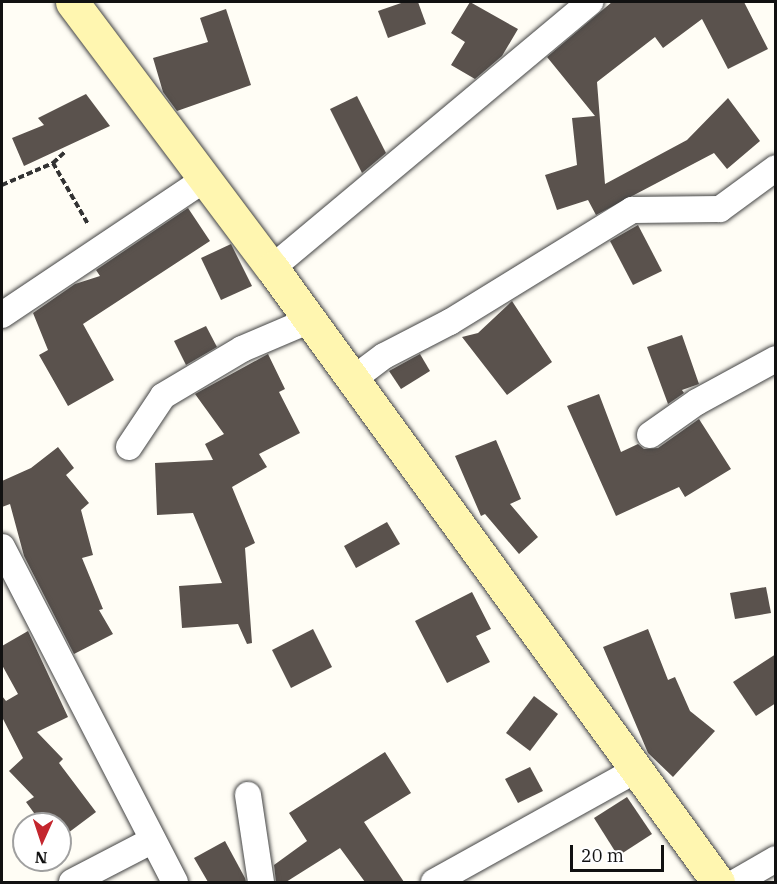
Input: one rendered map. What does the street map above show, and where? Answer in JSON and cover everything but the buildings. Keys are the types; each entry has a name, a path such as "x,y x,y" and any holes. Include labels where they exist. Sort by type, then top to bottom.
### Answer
{"main road":[{"path":"72,2 272,268 634,771 718,882"}],"street":[{"path":"272,268 590,2"},
{"path":"352,380 384,356 450,322 632,210 720,209 776,168"},
{"path":"2,315 204,180"},
{"path":"129,447 163,396 242,349 310,321"},
{"path":"650,435 696,402 776,359"},
{"path":"2,547 175,882"},
{"path":"434,882 634,771"},
{"path":"248,795 261,882"},
{"path":"72,882 153,840"},
{"path":"736,882 776,859"}],"path":[{"path":"2,185 53,163 65,152"},
{"path":"53,163 102,248"}]}
